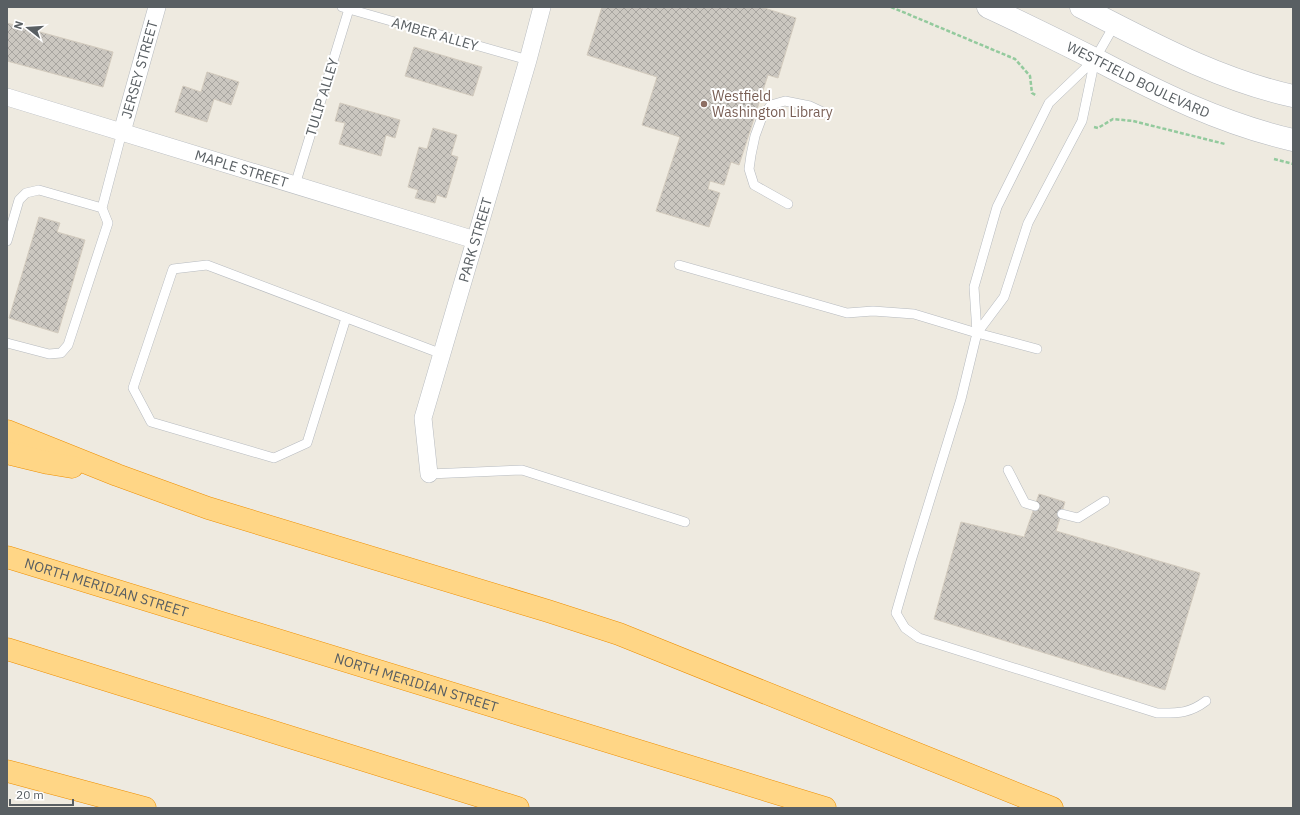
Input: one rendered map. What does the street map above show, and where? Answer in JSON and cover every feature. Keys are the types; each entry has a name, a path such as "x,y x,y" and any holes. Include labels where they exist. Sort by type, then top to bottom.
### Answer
{"highway":[{"path":"7,431 117,475 208,508 541,608 619,634 1052,808"},
{"path":"7,453 48,463 117,475"},
{"name":"NORTH MERIDIAN STREET","path":"7,557 775,794 825,808"},
{"path":"7,649 518,808"},
{"path":"7,771 145,808"}],"street":[{"name":"JERSEY STREET","path":"122,132 157,7"},
{"name":"PARK STREET","path":"429,474 423,418 528,60 542,7"},
{"name":"WESTFIELD BOULEVARD","path":"988,7 1155,90 1203,111 1249,128 1293,140"},
{"path":"1081,7 1207,70 1293,96"},
{"name":"MAPLE STREET","path":"7,97 475,240"}],"lane":[{"name":"AMBER ALLEY","path":"346,8 528,60"},
{"name":"TULIP ALLEY","path":"295,185 346,8"},
{"path":"1115,24 1095,59 1049,103 998,207 974,287 977,333 961,399 896,613 905,628 919,638 1157,713 1182,713 1197,708 1206,701"},
{"path":"977,333 1004,297 1028,223 1082,121 1095,59"},
{"path":"788,204 754,185 749,169 755,136 762,117 771,105 785,101 810,106 825,113"},
{"path":"7,343 49,354 61,353 68,345 108,222 102,208 122,132"},
{"path":"7,241 19,200 26,192 39,190 102,208"},
{"path":"679,265 847,313 873,311 914,314 1037,349"},
{"path":"346,318 307,443 274,458 151,422 133,388 173,269 206,266 346,318 442,354"},
{"path":"429,474 522,470 685,522"},
{"path":"1008,470 1025,503 1035,506"},
{"path":"1062,514 1078,518 1105,501"}],"building":[{"name":"Westfield Washington Library","path":"602,7 761,7 796,18 778,78 768,75 739,165 731,162 724,185 710,181 708,189 720,193 709,227 656,211 680,137 642,125 657,77 587,55"},
{"path":"7,23 113,52 103,87 7,61"},
{"path":"414,47 482,67 473,96 405,76"},
{"path":"207,72 239,82 231,105 214,99 207,122 175,112 183,86 201,92"},
{"path":"340,103 400,120 395,138 386,135 381,156 339,144 345,123 335,121"},
{"path":"433,128 457,135 451,155 458,157 446,198 437,195 435,203 415,198 418,190 408,187 419,147 427,149"},
{"path":"39,217 60,223 57,232 85,240 58,333 9,318"},
{"path":"1039,494 1065,502 1056,531 1200,573 1165,690 934,619 961,522 1024,537"}],"place":[{"name":"Westfield Washington Library","path":"704,104"}]}
